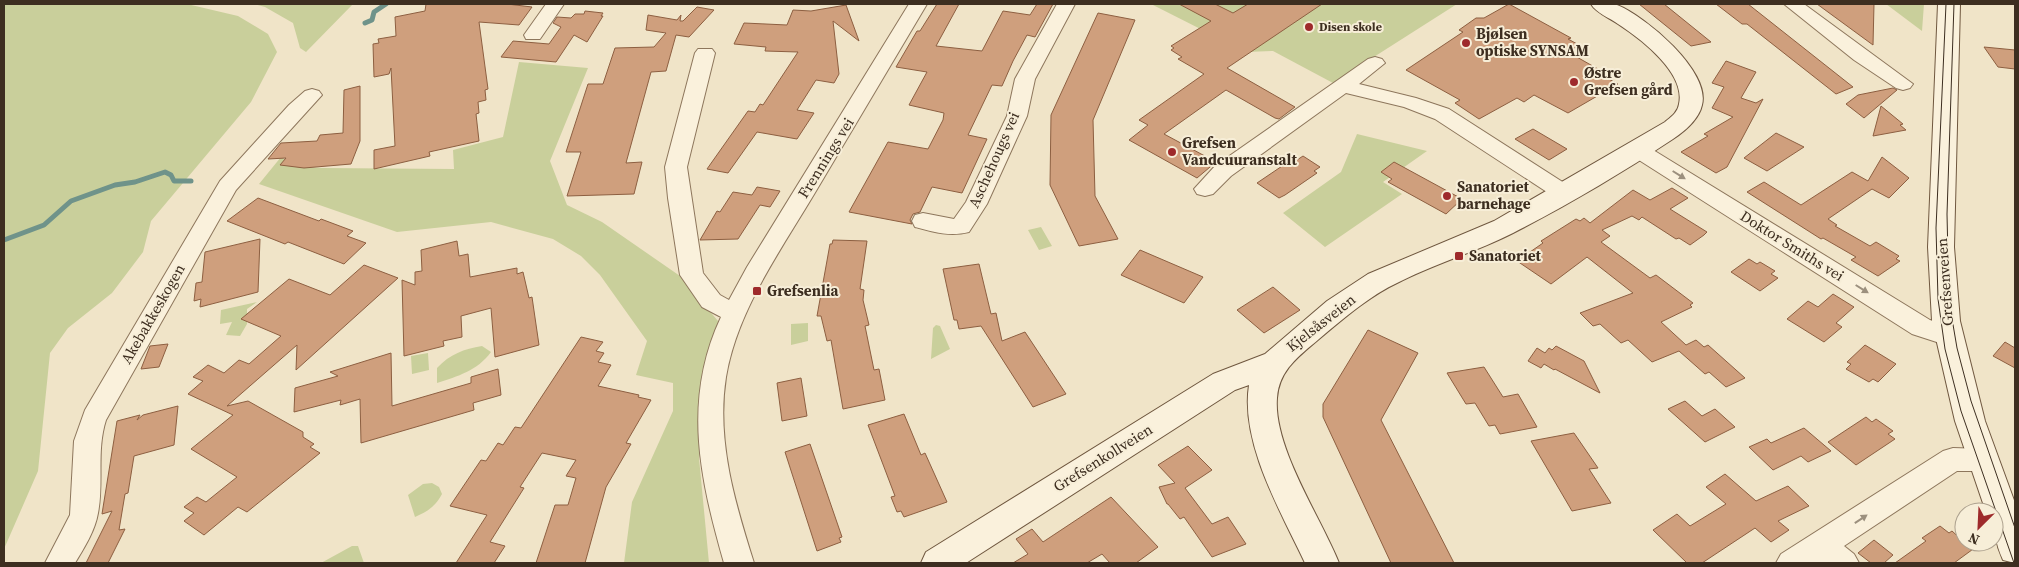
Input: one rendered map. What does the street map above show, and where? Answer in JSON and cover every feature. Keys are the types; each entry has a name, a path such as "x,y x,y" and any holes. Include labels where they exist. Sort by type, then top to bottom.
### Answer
{"street":[{"path":"533,35 555,4"},
{"name":"Frennings vei","path":"739,563 719,496 714,472 710,430 715,372 720,351 735,313 755,273 918,4"},
{"name":"Aschehougs vei","path":"922,221 950,227 961,226 976,204 1017,116 1024,79 1066,4"},
{"name":"Kjelsåsveien","path":"1322,563 1277,463 1264,425 1263,384 1273,362 1329,314 1386,276 1490,234 1638,150 1684,118 1691,105 1692,92 1680,68 1657,44 1629,21 1602,4"},
{"path":"1793,4 1861,56 1903,84"},
{"name":"Grefsenveien","path":"1949,4 1941,247 1942,278 1949,337 1959,382 1983,460 2015,549"},
{"path":"705,53 676,167 679,198 692,274 711,301 735,313"},
{"path":"1205,189 1223,171 1375,63"},
{"path":"1346,84 1357,91 1417,104 1442,114 1564,192"},
{"name":"Akebakkeskogen","path":"60,563 82,521 86,507 85,445 94,418 228,186 296,108 312,95"},
{"name":"Doktor Smiths vei","path":"1638,150 1913,322 1949,337"},
{"name":"Grefsenkollveien","path":"938,563 1224,382 1273,362"},
{"path":"1791,563 1953,459 1983,460"},
{"path":"1820,546 1844,563"}],"green space":[{"path":"4,4 187,4 238,16 268,34 277,52 251,102 151,221 143,252 112,293 68,328 50,353 38,471 4,549"},
{"path":"254,4 353,4 306,52 300,48 293,23 265,7"},
{"name":"Disen skole","path":"1151,4 1457,4 1333,83 1273,51 1246,52"},
{"path":"1886,4 1924,4 1922,31"},
{"path":"519,62 588,68 550,161 567,205 602,222 680,276 718,321 699,458 709,563 624,563 632,502 673,411 673,383 636,375 647,341 600,275 581,256 553,239 491,222 397,232 259,184 281,157 296,166 321,168 454,169 453,150 503,137"},
{"path":"1357,134 1427,151 1383,182 1402,194 1325,247 1283,213 1341,172"},
{"path":"1041,227 1052,246 1039,250 1028,230"},
{"path":"257,302 247,309 247,324 240,336 226,335 232,322 220,324 221,310"},
{"path":"808,323 808,341 791,345 791,324"},
{"path":"936,325 940,326 950,349 931,359 933,328"},
{"path":"482,346 491,352 480,364 467,372 437,383 437,368 442,363 458,353"},
{"path":"428,353 429,370 412,374 411,356"},
{"path":"432,483 439,487 442,494 431,508 415,517 408,495 423,484"},
{"path":"352,546 358,546 364,563 321,563"}],"building":[{"path":"426,4 507,4 532,7 519,25 479,22 488,89 485,90 486,100 478,102 479,113 476,114 479,141 429,152 430,156 374,169 374,150 395,146 391,68 389,74 374,77 373,44 379,43 378,39 396,36 395,17 425,11"},
{"path":"937,4 959,4 936,46 982,51 1003,11 1030,15 1037,4 1053,4 1035,37 1027,35 1002,86 992,85 968,135 987,139 962,193 932,187 920,212 913,214 910,220 912,224 849,212 888,142 928,149 943,120 944,113 909,105 927,72 896,67 917,31 920,31"},
{"path":"1179,4 1215,4 1233,13 1248,4 1322,4 1227,68 1295,107 1279,119 1226,90 1164,134 1216,162 1197,178 1129,140 1148,125 1139,120 1204,74 1178,59 1182,57 1171,50 1174,48 1171,46 1211,21"},
{"path":"1509,4 1571,38 1568,39 1579,45 1568,52 1605,73 1601,75 1618,84 1568,113 1534,95 1524,102 1517,98 1479,119 1455,103 1460,100 1406,70 1463,32 1459,30 1476,18 1484,18"},
{"path":"1639,4 1664,4 1711,42 1691,46"},
{"path":"1716,4 1748,4 1853,87 1836,94 1747,24 1742,24"},
{"path":"1817,4 1874,4 1873,45"},
{"path":"846,5 859,41 833,21 839,74 834,83 816,80 797,110 814,113 797,139 757,132 728,173 707,169 748,111 755,112 760,104 763,105 798,52 765,51 766,47 734,44 744,23 787,25 793,10 811,11"},
{"path":"697,7 714,10 689,37 676,35 666,71 651,72 626,163 642,162 634,194 567,196 581,152 566,152 588,84 603,84 615,48 654,47 666,33 646,30 648,15 677,20 681,15 680,21 683,21"},
{"path":"585,11 603,13 601,16 603,16 587,42 574,35 556,62 501,57 513,41 549,44 561,27 553,23 557,17 571,18 575,14 584,14"},
{"path":"1098,13 1135,20 1093,120 1095,196 1118,239 1079,246 1050,185 1051,115"},
{"path":"1984,47 2015,50 2015,69 1998,67"},
{"path":"1726,61 1756,72 1741,98 1756,103 1763,99 1727,167 1716,173 1681,152 1708,136 1704,134 1733,117 1712,108 1724,87 1712,83"},
{"path":"360,86 360,141 351,164 304,168 280,165 286,158 268,159 281,143 317,141 320,135 343,133 344,90"},
{"path":"1893,88 1897,90 1864,118 1846,104 1858,95"},
{"path":"1881,106 1903,124 1900,125 1906,130 1873,136"},
{"path":"1533,129 1567,149 1549,160 1515,139"},
{"path":"1776,133 1804,147 1767,171 1744,158"},
{"path":"1303,156 1320,167 1314,171 1317,173 1285,195 1279,198 1257,183 1294,158 1297,160"},
{"path":"1882,157 1909,178 1889,198 1872,189 1828,219 1837,225 1835,226 1870,246 1876,242 1899,256 1896,259 1900,261 1878,276 1851,260 1856,257 1823,238 1821,239 1747,192 1764,182 1801,205 1852,172 1868,181"},
{"path":"1394,162 1462,199 1446,214 1388,182 1392,179 1381,172"},
{"path":"757,187 780,191 770,207 760,205 738,239 700,240 717,211 720,212 733,192 752,195"},
{"path":"1672,188 1688,198 1670,209 1707,232 1704,235 1690,245 1679,238 1676,239 1642,217 1639,220 1632,216 1602,230 1610,236 1601,242 1650,278 1656,275 1693,303 1690,305 1692,307 1661,322 1686,345 1696,340 1704,347 1708,345 1745,378 1726,387 1709,372 1705,374 1679,351 1652,362 1628,340 1621,343 1600,324 1593,326 1580,313 1633,293 1587,257 1551,284 1517,261 1543,243 1541,241 1576,219 1580,221 1584,218 1590,223 1633,190 1650,200"},
{"path":"258,198 319,221 321,219 353,231 347,236 366,243 344,264 288,242 285,244 227,221"},
{"path":"260,239 258,292 200,307 201,299 194,301 196,283 202,282 205,252"},
{"path":"833,240 867,241 860,289 864,290 863,300 869,325 865,326 874,370 879,369 885,400 843,409 831,340 827,341 821,316 817,316 830,244 832,244"},
{"path":"457,241 459,256 468,254 470,277 517,268 517,274 523,272 529,298 532,297 539,345 495,357 491,308 461,316 462,337 443,341 444,346 404,356 402,280 415,285 415,272 422,271 421,250"},
{"path":"1140,250 1203,277 1184,303 1121,275"},
{"path":"1749,259 1757,264 1760,262 1775,271 1771,274 1778,278 1760,291 1731,272"},
{"path":"979,264 991,314 996,313 1002,341 1025,332 1066,394 1033,407 981,326 959,329 957,320 954,320 943,269"},
{"path":"364,265 398,278 296,370 297,345 227,406 248,401 303,432 303,437 314,444 310,447 320,453 247,512 238,507 204,535 184,521 194,513 184,507 197,497 206,502 237,477 191,449 233,415 188,394 203,381 193,377 208,365 224,373 239,360 249,364 281,336 241,319 289,279 330,295"},
{"path":"1273,287 1300,310 1264,333 1237,310"},
{"path":"1833,294 1854,307 1836,323 1842,327 1824,342 1787,319 1808,301 1818,307"},
{"path":"1368,330 1418,353 1381,420 1454,563 1391,563 1323,417 1323,404"},
{"path":"581,337 603,342 596,351 604,353 598,362 611,365 598,386 639,395 638,397 651,400 626,443 631,444 606,487 585,563 536,563 555,505 568,505 576,478 566,476 576,460 542,453 520,487 524,488 490,542 505,546 494,563 456,563 487,515 450,506 481,460 486,461 498,443 503,445 515,427 521,428"},
{"path":"2005,342 2015,348 2015,368 1993,356"},
{"path":"168,344 159,367 141,369 150,346"},
{"path":"1865,345 1896,364 1878,382 1873,379 1869,382 1846,369 1851,364 1847,362"},
{"path":"1556,346 1584,361 1600,393 1544,364 1541,368 1528,361 1537,348 1545,353 1549,348 1552,350"},
{"path":"391,353 392,406 471,383 471,377 498,369 501,395 473,403 474,410 361,443 360,399 340,405 341,400 294,412 295,388 338,376 330,372"},
{"path":"1484,367 1503,397 1518,394 1537,427 1500,434 1495,425 1489,426 1475,403 1466,404 1447,373"},
{"path":"801,378 807,416 782,421 777,383"},
{"path":"1685,401 1702,416 1715,409 1735,427 1705,442 1668,409"},
{"path":"178,406 174,445 134,456 119,530 125,529 108,563 86,563 112,511 102,514 117,421 140,415 137,420 143,415"},
{"path":"904,414 921,455 925,453 947,502 904,517 901,511 897,512 891,497 895,496 868,425"},
{"path":"1866,417 1872,422 1876,419 1893,431 1888,434 1895,439 1856,465 1828,442"},
{"path":"1804,428 1831,451 1808,462 1801,456 1773,470 1749,447 1767,439 1771,443"},
{"path":"1574,433 1598,468 1589,469 1611,503 1572,511 1531,441"},
{"path":"810,444 842,537 839,538 841,542 817,551 785,452"},
{"path":"1188,446 1212,470 1185,488 1212,524 1228,517 1246,544 1212,557 1184,517 1180,519 1167,504 1159,487 1175,483 1158,465"},
{"path":"1725,474 1756,501 1788,486 1809,506 1778,521 1789,530 1771,542 1755,528 1702,563 1687,563 1653,530 1677,514 1690,526 1726,504 1706,487"},
{"path":"1111,497 1158,547 1136,563 1110,563 1102,554 1087,563 1013,563 1028,554 1016,539 1032,529 1043,542"},
{"path":"1940,526 1949,533 1952,531 1954,533 1954,552 1969,552 1954,563 1895,563 1926,541 1922,538"},
{"path":"1874,540 1893,555 1884,563 1871,563 1858,553"}],"waterway":[{"path":"365,23 372,20 374,12 386,4"},
{"path":"4,240 44,225 71,201 115,185 135,182 165,172 171,175 174,181 191,181"}],"tram line":[{"path":"1946,4 1936,228 1938,299 1945,349 1961,411 2014,563"},
{"path":"1954,4 1947,214 1949,301 1957,348 1971,401 2015,528"}],"place":[{"name":"Disen skole","path":"1309,27"},
{"name":"Bjølsen optiske SYNSAM","path":"1466,43"},
{"name":"Østre Grefsen gård","path":"1574,82"},
{"name":"Grefsen Vandcuuranstalt","path":"1172,152"},
{"name":"Sanatoriet barnehage","path":"1447,196"},
{"name":"Sanatoriet","path":"1459,256"},
{"name":"Grefsenlia","path":"757,291"}]}
